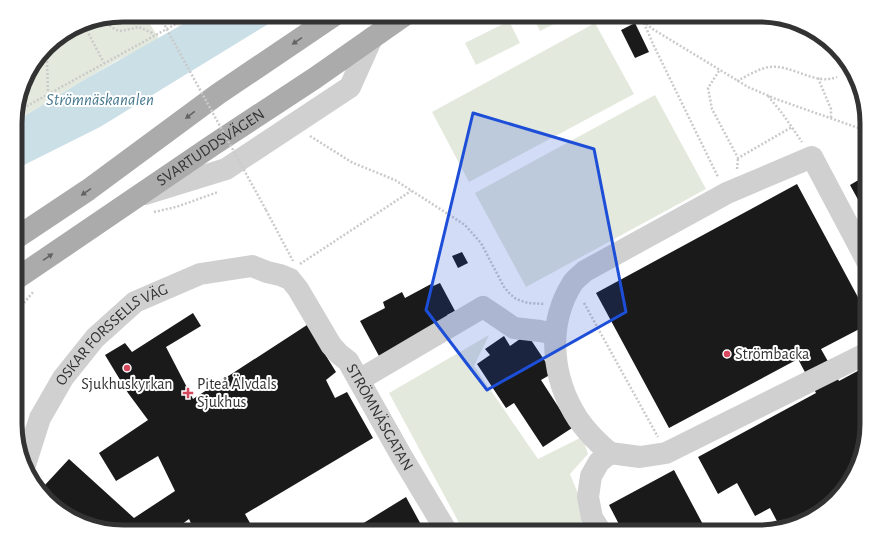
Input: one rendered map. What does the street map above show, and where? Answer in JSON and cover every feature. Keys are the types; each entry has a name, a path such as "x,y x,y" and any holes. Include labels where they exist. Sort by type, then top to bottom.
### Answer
{"main road":[{"path":"22,234 88,190 218,94 325,22"},
{"name":"SVARTUDDSVÄGEN","path":"22,275 213,145 315,78 395,22"}],"street":[{"path":"860,248 812,157 727,193 585,271 573,283 562,305 555,334 557,370 564,392 579,420 594,439 610,452 640,457 666,453 860,356"},
{"name":"STRÖMNÄSGATAN","path":"252,266 290,279 298,289 330,345 348,361 443,525"},
{"name":"OSKAR FORSSELLS VÄG","path":"27,458 40,418 63,378 95,338 135,302 200,274 252,266"},
{"path":"359,380 483,307 514,328 555,334"},
{"path":"596,525 592,518 588,497 591,476 599,462 610,452"}],"path":[{"path":"163,22 292,260"},
{"path":"23,108 178,22"},
{"path":"644,22 651,28 737,81 767,95 860,129"},
{"path":"644,22 653,44 727,193"},
{"path":"107,23 116,30 121,31 139,27 152,33 154,36"},
{"path":"99,25 88,30 104,64"},
{"path":"48,95 47,57 56,47"},
{"path":"737,81 769,67 778,67 827,80 837,77"},
{"path":"719,71 708,88 712,109 738,158 792,127"},
{"path":"818,78 831,109 831,119"},
{"path":"767,95 792,127 812,157"},
{"path":"310,136 353,164 395,180 466,225 481,243 504,287 516,299 528,303 562,305"},
{"path":"296,266 411,191"},
{"path":"573,283 666,453"}],"highlighted area":[{"path":"473,113 594,149 626,312 487,390 426,310"}],"shaded area":[{"path":"148,22 160,40 116,61 22,117 27,90 35,72 47,56 61,43 72,35 90,27 109,23"},
{"path":"174,22 186,22 181,25 177,26"},
{"path":"510,22 520,43 476,65 465,43"},
{"path":"536,22 558,22 540,31"},
{"path":"595,23 634,94 469,182 432,112"},
{"path":"655,95 706,189 526,287 475,193"},
{"path":"489,335 474,366 538,459 582,437 588,454 570,474 588,518 576,525 460,525 389,393"}],"water":[{"name":"Strömnäskanalen","path":"187,22 272,22 100,127 22,166 22,117 89,77"}],"building":[{"path":"635,23 649,52 635,58 621,30"},
{"path":"860,179 860,203 850,185"},
{"name":"Strömbacka","path":"797,184 860,301 860,329 821,349 839,381 860,370 860,431 858,444 850,469 835,491 810,512 785,522 778,523 770,508 755,516 737,483 718,494 698,457 816,393 798,359 669,428 596,293"},
{"path":"462,252 468,263 458,268 452,256"},
{"path":"440,283 455,311 447,315 449,319 379,356 360,321 385,308 383,302 402,292 405,298 431,284 433,286"},
{"name":"Piteå Älvdals Sjukhus","path":"193,313 201,326 166,347 193,399 307,325 336,372 326,380 335,398 347,392 373,438 245,514 251,525 192,525 189,519 181,525 123,525 90,520 78,515 63,505 44,486 69,459 134,518 175,491 158,456 116,481 99,453 148,420 128,393 105,355 125,343 132,352"},
{"path":"527,334 553,373 541,380 572,428 543,447 514,403 506,408 477,364 490,355 485,349 504,336 510,346"},
{"path":"674,470 703,525 619,525 609,505"},
{"path":"406,497 421,525 360,525"}],"place":[{"name":"Strömbacka","path":"727,354"},
{"name":"Sjukhuskyrkan","path":"127,368"},
{"name":"Piteå Älvdals Sjukhus","path":"188,393"}]}
